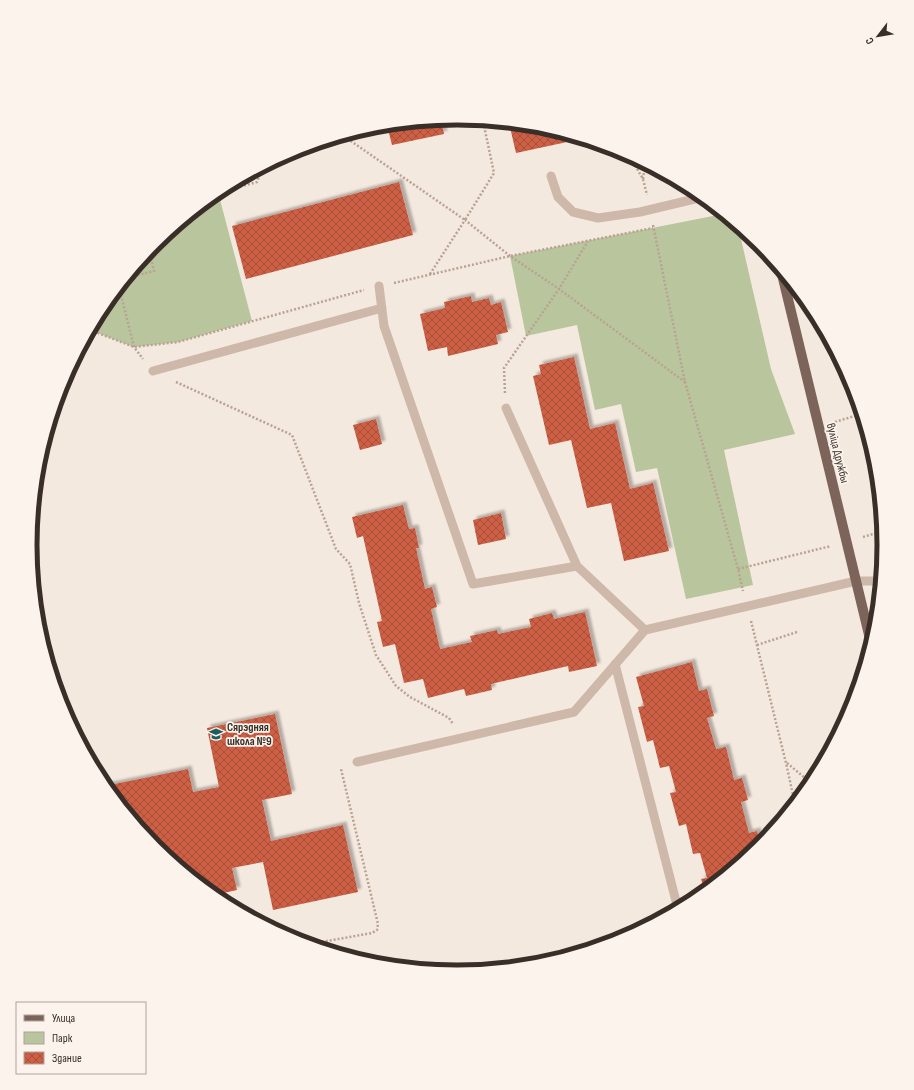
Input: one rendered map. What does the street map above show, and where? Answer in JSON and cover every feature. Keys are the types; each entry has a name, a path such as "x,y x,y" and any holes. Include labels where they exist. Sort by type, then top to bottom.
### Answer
{"main road":[{"name":"вуліца Дружбы","path":"784,281 868,629"}],"lane":[{"path":"552,176 558,197 572,212 598,218 650,210 693,198"},
{"path":"379,286 384,326 473,584 577,566"},
{"path":"153,371 382,308"},
{"path":"506,408 577,566 646,630"},
{"path":"357,762 574,712 646,630 856,581 875,581"},
{"path":"615,664 676,903"}],"path":[{"path":"430,275 494,173 484,126"},
{"path":"348,139 465,220 510,256 559,289 685,382"},
{"path":"634,164 643,179 685,382 738,569 786,763 793,797"},
{"path":"643,179 644,169"},
{"path":"237,187 257,182 260,174"},
{"path":"506,408 504,368 559,289 588,241"},
{"path":"135,276 154,271 151,258"},
{"path":"121,294 134,347 153,371 292,435 336,549 350,564 359,603 376,655 396,686 410,696 449,718 462,738"},
{"path":"818,427 856,415"},
{"path":"738,569 847,542 877,533"},
{"path":"757,645 797,632"},
{"path":"320,942 372,933 376,930 378,924 340,766 357,762"},
{"path":"786,763 806,779"}],"green space":[{"path":"220,199 252,321 178,342 134,347 95,332 124,289 141,268 180,229"},
{"path":"717,215 740,235 771,369 795,434 724,450 753,585 686,599 657,468 636,472 621,404 595,410 577,325 526,336 510,256"}],"building":[{"path":"442,126 444,134 392,145 388,131"},
{"path":"510,129 539,133 572,141 516,153"},
{"path":"399,182 413,235 246,279 232,226"},
{"path":"471,296 472,302 489,298 491,305 501,302 508,332 496,335 498,344 448,356 447,347 428,351 420,314 445,308 444,302"},
{"path":"574,357 590,429 615,423 630,489 653,483 669,551 624,561 611,503 587,508 571,440 549,445 533,376 541,374 539,365"},
{"path":"376,419 382,444 360,450 353,425"},
{"path":"403,505 409,529 415,528 419,548 416,548 425,589 432,587 437,607 431,609 440,649 472,642 470,636 497,630 498,634 531,627 529,619 552,613 554,619 585,612 597,666 569,672 568,666 491,684 492,690 466,696 464,689 428,698 423,679 404,683 395,644 383,647 377,622 382,621 363,536 357,538 352,517"},
{"path":"501,513 506,539 478,545 473,520"},
{"path":"692,662 699,691 707,689 714,716 707,718 716,749 726,747 734,780 742,778 748,800 741,802 749,833 757,831 759,837 734,861 703,885 701,879 707,878 700,853 693,854 686,824 679,826 670,793 676,792 669,766 660,768 653,740 647,742 638,707 644,706 636,677"},
{"path":"275,714 292,794 262,800 271,841 343,825 358,892 273,910 263,862 232,868 237,890 223,893 180,861 141,822 112,784 188,769 193,792 219,787 207,728"}],"place":[{"name":"Сярэдняя школа №9","path":"216,734"}]}
